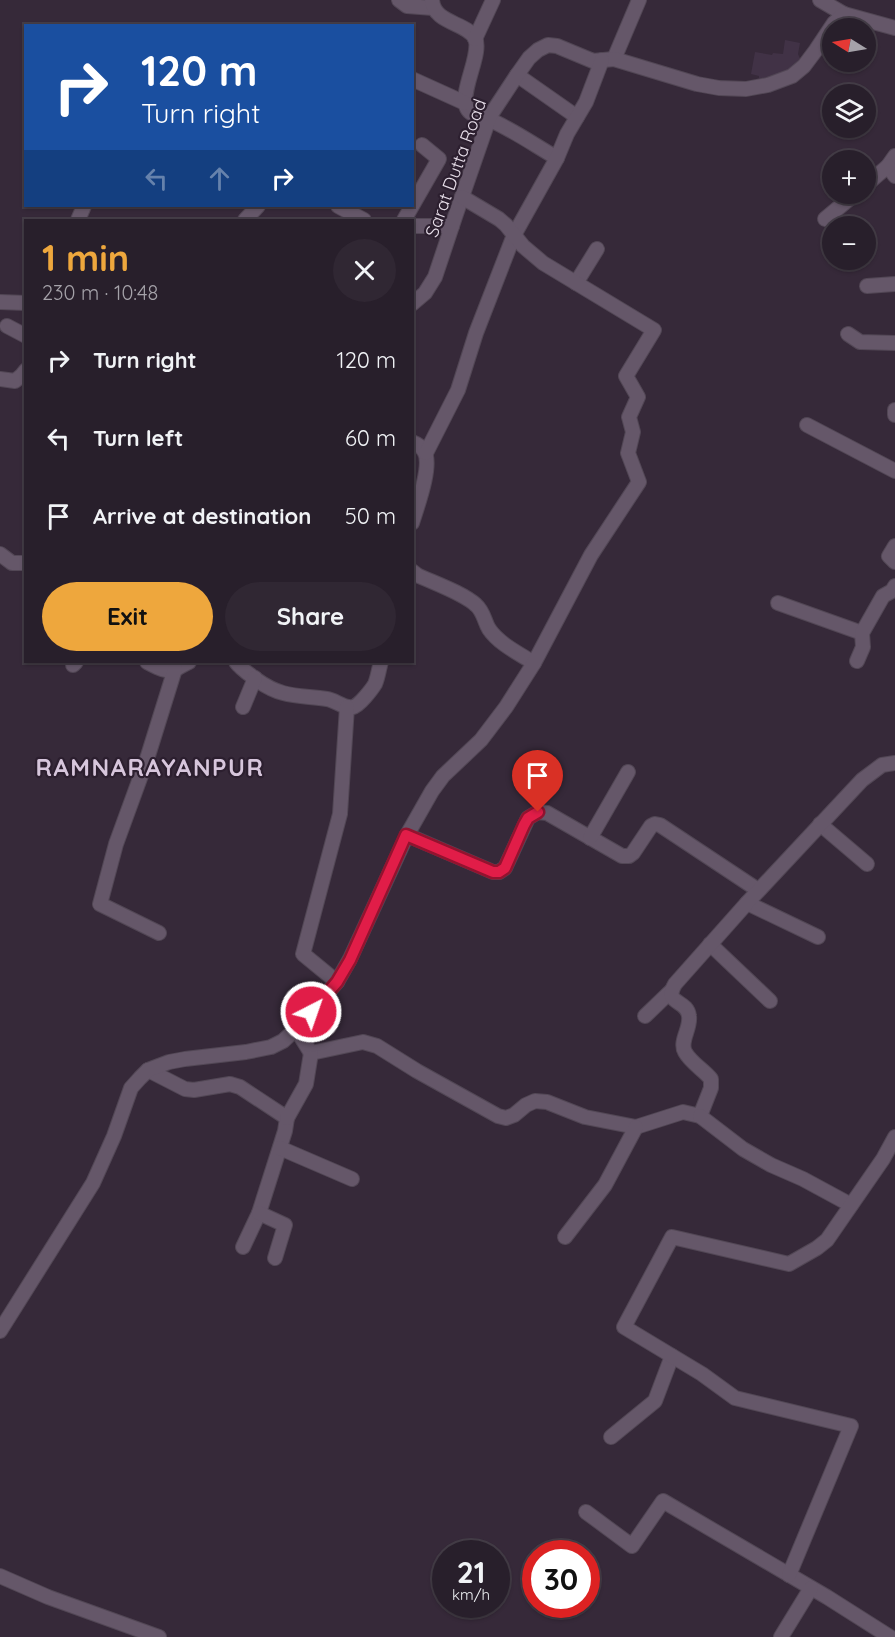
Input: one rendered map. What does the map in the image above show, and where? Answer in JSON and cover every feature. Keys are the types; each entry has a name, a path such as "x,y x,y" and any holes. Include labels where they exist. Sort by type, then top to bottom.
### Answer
{"street":[{"path":"399,0 407,6 432,4 437,14 471,34 475,39 477,46 467,89 465,103 467,109 557,158"},
{"path":"475,39 493,0"},
{"path":"426,453 458,390 476,333 514,235 557,158 567,134 639,0"},
{"path":"820,0 843,14 895,28"},
{"name":"Sarat Dutta Road","path":"414,302 425,293 435,277 489,119 501,97 529,58 538,50 549,45 557,46 593,60 608,59 698,84 719,88 746,89 768,85 792,76 804,66 834,23 843,14"},
{"path":"517,75 577,117"},
{"path":"414,81 465,103"},
{"path":"414,203 439,159 422,145"},
{"path":"876,178 893,166"},
{"path":"0,1331 93,1183 114,1136 131,1088 148,1070 169,1062 246,1053 271,1047 283,1041 296,1029 337,982 350,960 406,835 432,791 442,776 481,740 495,723 534,663 591,555 639,482 628,453 633,432 629,417 638,397 626,376 654,330 532,255 499,219 462,197"},
{"path":"829,216 843,204"},
{"path":"246,219 257,207"},
{"path":"340,207 362,219"},
{"path":"414,226 452,226"},
{"path":"576,283 597,249"},
{"path":"867,286 895,284"},
{"path":"0,302 24,303"},
{"path":"7,326 24,335"},
{"path":"848,334 860,342 895,343"},
{"path":"0,379 15,381 24,372"},
{"path":"895,410 895,415"},
{"path":"807,425 895,471"},
{"path":"414,443 423,448 427,462 414,516"},
{"path":"895,546 889,555 895,562"},
{"path":"0,554 12,562 24,562"},
{"path":"414,573 467,598 484,615 496,638 534,663"},
{"path":"857,661 862,647 862,633 883,596 892,591 895,586"},
{"path":"778,603 862,633"},
{"path":"149,663 162,669 175,669 187,663"},
{"path":"246,668 268,688 280,693 327,699 353,707 359,704 376,683 381,663"},
{"path":"243,707 246,668"},
{"path":"159,933 100,904 116,844 147,759 175,669"},
{"path":"337,982 303,954 340,814 347,707"},
{"path":"645,1016 671,991 681,976 820,824 872,772 882,765 895,763"},
{"path":"590,838 628,772"},
{"path":"406,835 493,872 499,872 505,868 528,818 538,812 547,813 622,856 629,856 633,853 651,826 655,824 660,825 758,890"},
{"path":"820,824 867,864"},
{"path":"747,903 818,937"},
{"path":"710,944 770,1001"},
{"path":"671,991 674,999 686,1007 689,1015 683,1050 711,1079 711,1088 700,1116"},
{"path":"243,1247 259,1213 287,1118 306,1084 311,1053 296,1029"},
{"path":"311,1053 363,1042 376,1046 426,1077 498,1116 506,1118 535,1101 547,1102 585,1117 636,1127 683,1112 700,1116 742,1149 851,1206"},
{"path":"148,1070 185,1089 194,1090 230,1084 240,1087 287,1118"},
{"path":"565,1237 604,1185 636,1127"},
{"path":"789,1575 851,1426 735,1398 702,1374 624,1327 672,1237 789,1264 827,1240 883,1159 895,1137"},
{"path":"280,1148 352,1179"},
{"path":"259,1213 285,1225 275,1258"},
{"path":"611,1437 655,1401 672,1356"},
{"path":"586,1512 632,1546 663,1501 890,1637"},
{"path":"0,1576 48,1597 159,1637"},
{"path":"782,1637 811,1588"}],"shaded area":[{"path":"785,40 800,43 798,54 801,61 791,72 780,73 778,78 768,77 766,79 751,74 755,52 783,54"}],"district":[{"name":"RAMNARAYANPUR","path":"150,768"}],"route":[{"path":"311,1012 337,982 350,960 406,835 493,872 499,872 505,868 528,818 538,812"}]}
